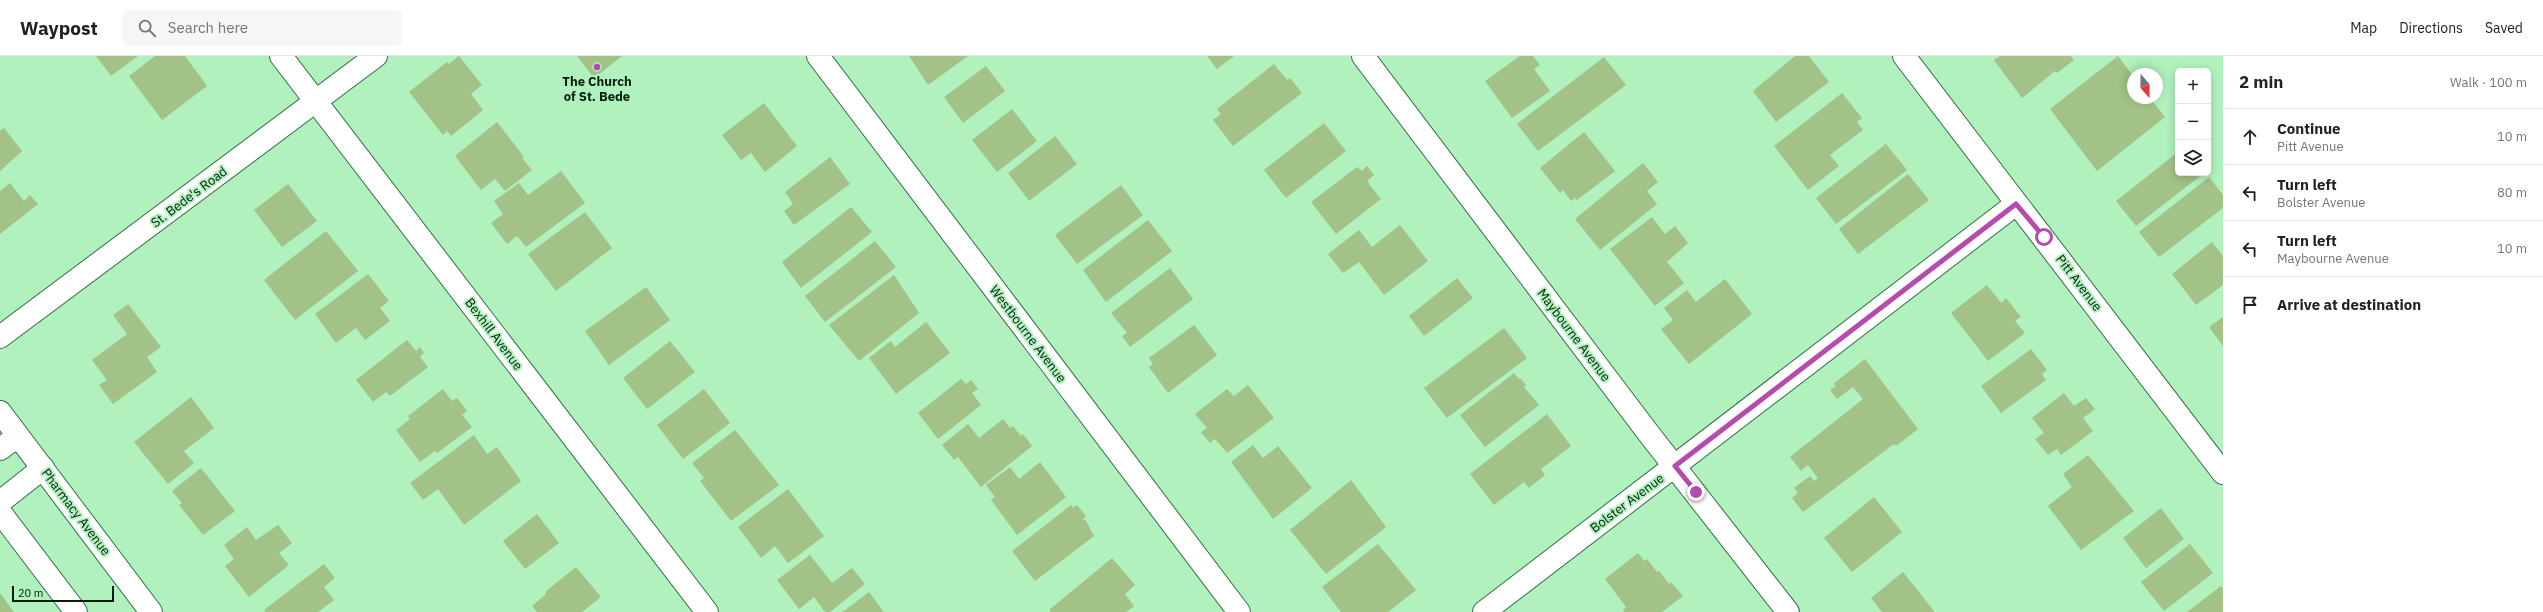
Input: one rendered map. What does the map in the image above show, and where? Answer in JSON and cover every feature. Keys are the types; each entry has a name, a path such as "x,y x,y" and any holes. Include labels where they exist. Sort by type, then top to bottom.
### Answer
{"street":[{"name":"Bexhill Avenue","path":"281,56 318,102 706,612"},
{"name":"St. Bede's Road","path":"0,337 318,102 376,56"},
{"name":"Westbourne Avenue","path":"818,56 1239,612"},
{"name":"Maybourne Avenue","path":"1363,56 1788,612"},
{"name":"Pitt Avenue","path":"1904,56 2223,473"},
{"name":"Bolster Avenue","path":"1484,612 2016,204"},
{"name":"Pharmacy Avenue","path":"0,412 151,612"},
{"path":"0,449 18,436"},
{"path":"0,502 42,468"},
{"path":"0,512 76,612"}],"building":[{"path":"96,56 138,56 111,76"},
{"path":"155,56 185,56 207,86 162,120 129,76"},
{"path":"459,56 482,85 471,94 483,110 451,136 447,131 443,135 409,92 447,62 449,64"},
{"name":"The Church of St. Bede","path":"577,56 622,56 594,78"},
{"path":"909,56 968,56 928,85"},
{"path":"1207,56 1234,56 1217,69"},
{"path":"1520,56 1533,56 1540,65 1534,69 1550,91 1512,118 1485,81"},
{"path":"1795,56 1809,56 1829,82 1776,122 1753,91"},
{"path":"2000,56 2071,56 2074,60 2057,73 2055,71 2022,98 1994,60"},
{"path":"2118,56 2127,68 2127,104 2155,104 2165,117 2097,171 2050,109"},
{"path":"1604,57 1626,85 1538,151 1517,124"},
{"path":"1274,64 1287,80 1290,78 1302,93 1233,146 1213,120 1221,114 1217,109"},
{"path":"986,66 1005,91 963,123 944,97"},
{"path":"1842,93 1862,118 1857,122 1863,130 1830,155 1839,166 1808,190 1774,146"},
{"path":"764,103 797,146 765,172 751,153 741,160 722,135"},
{"path":"1012,109 1037,141 997,172 972,140"},
{"path":"497,122 532,170 505,191 495,179 481,190 455,156"},
{"path":"1324,123 1346,151 1286,198 1264,170"},
{"path":"4,128 22,151 0,171 0,131"},
{"path":"1584,132 1615,171 1577,200 1575,198 1571,201 1563,190 1560,193 1540,168"},
{"path":"1055,136 1077,164 1029,201 1008,173"},
{"path":"1886,144 1907,170 1836,224 1816,198"},
{"path":"2175,154 2175,176 2200,176 2136,226 2116,201"},
{"path":"830,157 850,184 794,225 784,211 793,204 785,192"},
{"path":"1643,163 1658,182 1647,191 1657,204 1600,250 1575,219"},
{"path":"1367,166 1374,175 1368,180 1369,184 1381,199 1336,234 1311,202 1357,167 1362,171"},
{"path":"561,171 585,203 526,247 517,236 507,244 491,223 503,214 494,201 519,183 528,195"},
{"path":"1908,174 1929,200 1858,254 1839,229"},
{"path":"2209,177 2223,195 2223,208 2159,257 2139,232"},
{"path":"10,183 24,201 30,195 38,204 0,234 0,191"},
{"path":"288,184 317,221 282,247 254,210"},
{"path":"1121,185 1143,215 1077,264 1055,235"},
{"path":"851,207 872,232 801,288 782,262"},
{"path":"585,212 612,248 556,291 528,254"},
{"path":"1652,217 1665,234 1675,226 1688,243 1667,262 1684,283 1655,306 1610,249"},
{"path":"1148,220 1172,251 1106,302 1083,270"},
{"path":"1400,225 1428,261 1384,295 1359,262 1343,273 1328,254 1359,230 1372,247"},
{"path":"326,231 358,271 295,320 264,280"},
{"path":"875,241 896,267 825,322 805,296"},
{"path":"2212,242 2223,256 2223,285 2196,305 2172,274"},
{"path":"1170,268 1193,299 1130,347 1122,336 1127,333 1111,313"},
{"path":"368,274 389,301 380,308 390,321 365,340 356,328 336,343 315,314"},
{"path":"894,275 919,313 859,361 829,325"},
{"path":"1457,278 1473,298 1424,336 1409,316"},
{"path":"1725,279 1752,314 1689,364 1661,329 1673,320 1664,308 1687,290 1696,302"},
{"path":"1987,285 2001,303 2006,298 2021,317 2015,321 2025,333 1988,361 1951,313"},
{"path":"646,287 670,320 609,365 585,331"},
{"path":"128,304 161,347 147,357 157,372 113,404 99,385 107,380 92,360 127,334 113,315"},
{"path":"2223,317 2223,346 2209,327"},
{"path":"926,322 950,353 896,394 869,358 891,341 895,347"},
{"path":"1194,325 1217,355 1168,393 1149,367 1153,364 1149,358"},
{"path":"1504,328 1527,358 1447,418 1424,388"},
{"path":"407,340 416,351 420,347 424,353 420,357 428,367 390,396 386,392 373,402 356,380"},
{"path":"670,341 695,372 647,409 623,378"},
{"path":"2031,349 2047,370 2042,374 2046,380 2001,413 1981,386"},
{"path":"1865,359 1918,429 1896,446 1894,444 1803,512 1792,498 1798,493 1794,488 1810,476 1814,481 1818,478 1808,465 1801,471 1790,457 1863,399 1853,387 1837,399 1830,390 1836,386 1833,384"},
{"path":"1514,373 1526,385 1524,387 1539,405 1485,447 1460,415"},
{"path":"961,379 966,384 971,380 978,389 972,393 981,405 938,439 918,413"},
{"path":"1248,385 1274,418 1227,453 1215,439 1210,443 1201,432 1207,428 1195,414 1227,389 1234,396"},
{"path":"443,389 452,401 457,398 467,411 462,415 472,427 437,453 435,451 420,462 396,430 410,419 408,416"},
{"path":"704,389 730,423 683,459 657,425"},
{"path":"2064,393 2074,406 2086,398 2095,409 2083,418 2093,431 2061,455 2057,449 2048,455 2035,439 2044,433 2032,418"},
{"path":"191,397 214,428 184,451 194,463 168,484 134,442"},
{"path":"1547,414 1571,446 1541,469 1545,475 1529,488 1524,482 1494,505 1470,474"},
{"path":"1003,419 1010,428 1013,426 1021,436 1023,434 1032,446 981,487 958,457 954,460 942,445 968,424 979,438"},
{"path":"735,430 779,485 731,521 700,481 704,478 692,463"},
{"path":"474,435 487,454 497,447 521,481 464,525 438,489 423,500 410,483"},
{"path":"1253,445 1263,458 1278,446 1312,488 1273,519 1231,462"},
{"path":"2088,455 2134,511 2081,550 2048,506 2072,487 2063,474"},
{"path":"1040,462 1066,497 1017,535 991,500 995,497 986,485 1010,467 1019,479"},
{"path":"201,468 235,511 203,535 179,505 182,503 172,491"},
{"path":"1351,480 1386,527 1326,574 1290,530"},
{"path":"788,489 824,536 788,563 775,546 761,558 738,527"},
{"path":"1874,497 1902,532 1852,572 1824,538"},
{"path":"1071,505 1073,508 1077,505 1086,516 1082,520 1085,519 1094,536 1035,581 1012,551"},
{"path":"2161,508 2184,539 2146,568 2123,538"},
{"path":"537,514 559,543 525,569 503,541"},
{"path":"278,525 292,543 279,553 289,565 249,597 225,566 234,559 224,545 247,527 256,540"},
{"path":"1378,544 1416,590 1388,612 1341,612 1322,587"},
{"path":"2190,544 2213,573 2164,611 2141,582"},
{"path":"1638,553 1644,561 1647,559 1657,572 1659,571 1669,584 1671,582 1683,596 1662,612 1624,612 1623,610 1626,607 1605,579"},
{"path":"810,555 832,583 852,568 865,584 830,612 825,612 814,597 799,609 777,580"},
{"path":"1112,558 1135,585 1125,594 1134,606 1126,612 1051,612 1049,610"},
{"path":"324,564 335,578 324,587 334,600 318,612 266,612 264,610"},
{"path":"576,567 601,597 582,612 537,612 532,606 546,594 545,592"},
{"path":"1903,572 1934,611 1933,612 1882,612 1871,598"},
{"path":"2221,586 2223,589 2223,612 2187,612"},
{"path":"869,592 884,612 840,612 844,611"},
{"path":"0,593 14,612 0,612"}],"place":[{"name":"The Church of St. Bede","path":"597,67"}],"route":[{"path":"1696,492 1675,466 1990,223 2016,204 2044,237"}]}
